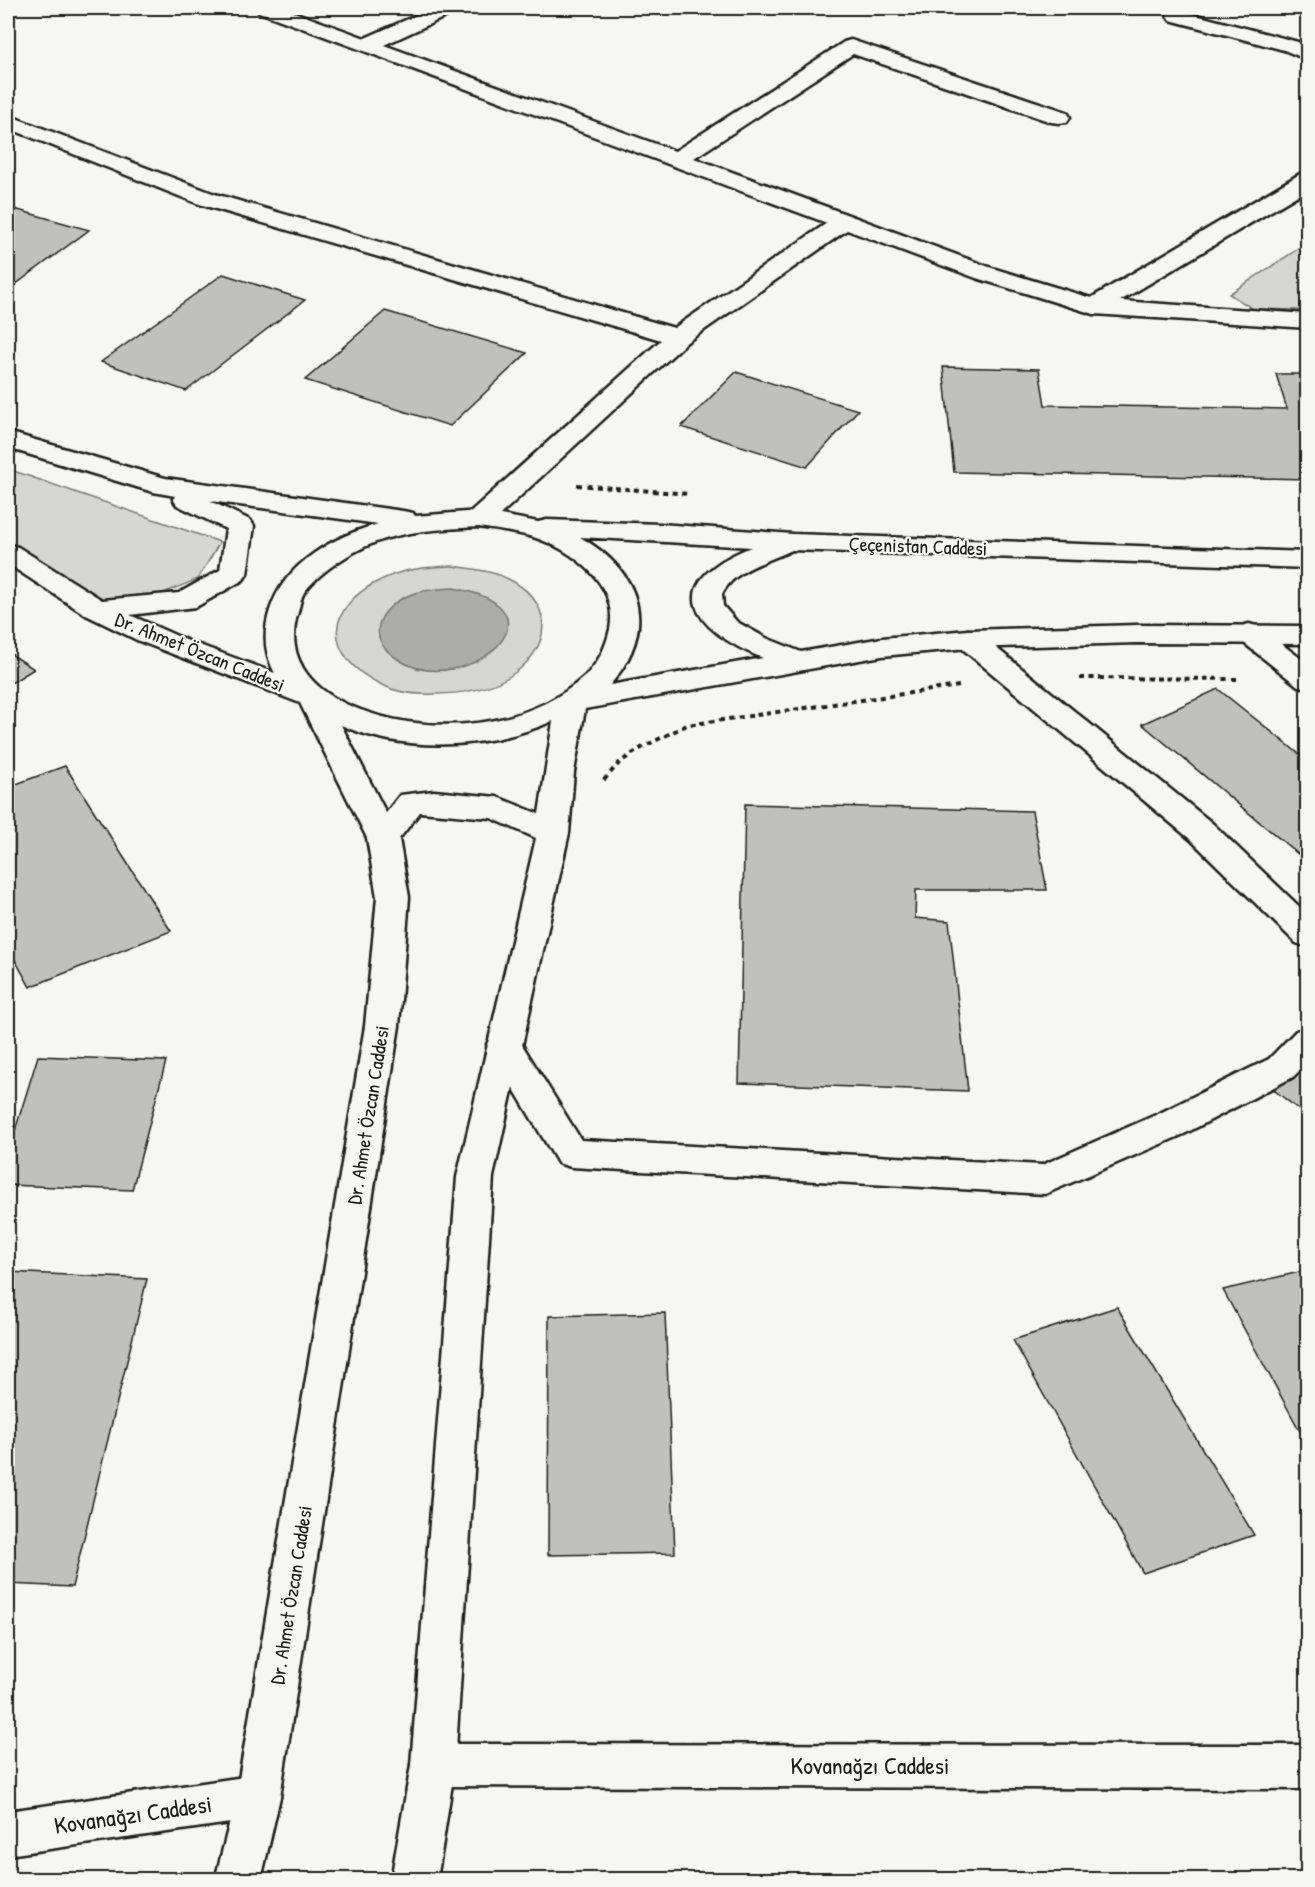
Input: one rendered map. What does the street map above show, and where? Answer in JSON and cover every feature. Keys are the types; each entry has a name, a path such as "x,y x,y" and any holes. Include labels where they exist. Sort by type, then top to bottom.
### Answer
{"street":[{"path":"266,8 984,273 1094,307 1308,321"},
{"path":"366,45 449,8"},
{"path":"1186,12 1292,46 1308,54"},
{"path":"676,160 851,46 1059,117"},
{"path":"8,121 207,199 678,337"},
{"path":"1094,307 1308,180"},
{"path":"479,519 678,337 844,222"},
{"path":"8,440 162,486 423,521 479,519 530,527 574,545 606,571 624,603 624,637 607,671 571,701 559,772 553,833 475,1177 433,1765 414,1880"},
{"path":"96,609 186,601 233,574 240,526 162,486"},
{"path":"423,521 368,535 323,559 291,590 278,626 284,663 295,681 312,697 354,720 407,733 466,734 523,723 571,701 882,647 968,639 1249,633 1308,635"},
{"name":"Çeçenistan Caddesi","path":"530,527 660,532 793,542 1308,560"},
{"path":"793,542 739,561 721,574 708,591 709,607 718,620 738,635 798,661"},
{"name":"Dr. Ahmet Özcan Caddesi","path":"8,554 23,561 96,609 153,638 312,697 383,838 393,897 382,1026 258,1797 238,1880"},
{"path":"1249,633 1308,679"},
{"path":"968,639 1201,831 1308,935"},
{"path":"383,838 411,802 434,801 497,808 553,833"},
{"path":"504,1044 571,1153 1045,1180 1171,1124 1281,1068 1308,1040"},
{"name":"Kovanağzı Caddesi","path":"433,1765 1308,1767"},
{"name":"Kovanağzı Caddesi","path":"8,1833 258,1797"}],"path":[{"path":"602,784 605,777 620,762 687,724 1013,678 1308,679"}],"shaded area":[{"path":"1307,243 1307,310 1253,309 1229,294"},
{"path":"8,469 220,542 198,579 161,594 103,604 8,543"},
{"path":"452,566 484,571 507,578 527,592 536,603 543,628 535,652 525,664 496,683 476,690 455,693 401,692 388,688 362,673 348,659 340,645 337,630 341,616 350,602 365,589 401,572"},
{"path":"453,588 488,599 505,614 507,631 496,647 477,661 452,669 425,670 399,660 388,651 378,633 383,615 391,607 417,592"}],"building":[{"path":"11,208 89,230 8,290 8,210"},
{"path":"223,274 305,300 186,391 101,362"},
{"path":"385,311 527,353 450,426 305,380"},
{"path":"943,367 1039,369 1045,405 1287,409 1276,374 1308,374 1308,479 954,472"},
{"path":"736,372 858,410 807,467 681,427"},
{"path":"8,652 34,669 8,685"},
{"path":"1218,689 1308,761 1308,857 1304,859 1142,724"},
{"path":"65,766 171,931 30,987 8,947 8,787"},
{"path":"745,804 1032,811 1047,890 916,890 915,918 949,921 968,1091 739,1083"},
{"path":"38,1056 166,1061 132,1190 8,1185 8,1153"},
{"path":"1308,1061 1308,1117 1269,1086"},
{"path":"1308,1270 1308,1434 1302,1435 1223,1290"},
{"path":"8,1272 147,1279 72,1587 8,1584"},
{"path":"1117,1307 1254,1535 1143,1573 1013,1340"},
{"path":"665,1313 675,1553 548,1555 549,1316"}]}
